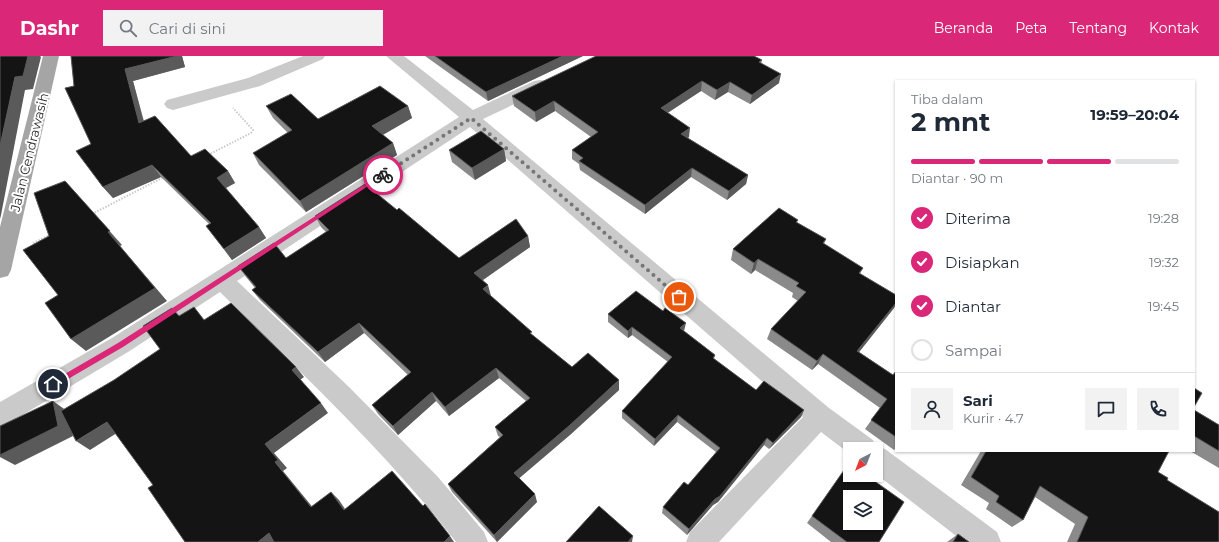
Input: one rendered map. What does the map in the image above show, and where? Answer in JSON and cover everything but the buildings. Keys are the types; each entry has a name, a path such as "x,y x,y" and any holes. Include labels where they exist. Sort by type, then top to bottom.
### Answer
{"main road":[{"name":"Jalan Cendrawasih","path":"2,264 51,56"}],"street":[{"path":"173,104 254,82 317,56"},
{"path":"394,56 471,118 820,416 855,442"},
{"path":"0,415 120,345 471,118 556,78"},
{"path":"222,280 340,395 429,486 474,542"},
{"path":"700,542 820,416"},
{"path":"883,463 987,542"}],"path":[{"path":"202,158 251,133 252,130 218,91"},
{"path":"85,217 168,176"},
{"path":"2,264 58,231"}],"way so far":[{"path":"383,175 471,118 679,297"}],"route":[{"path":"53,384 120,345 246,265 383,175"}]}
